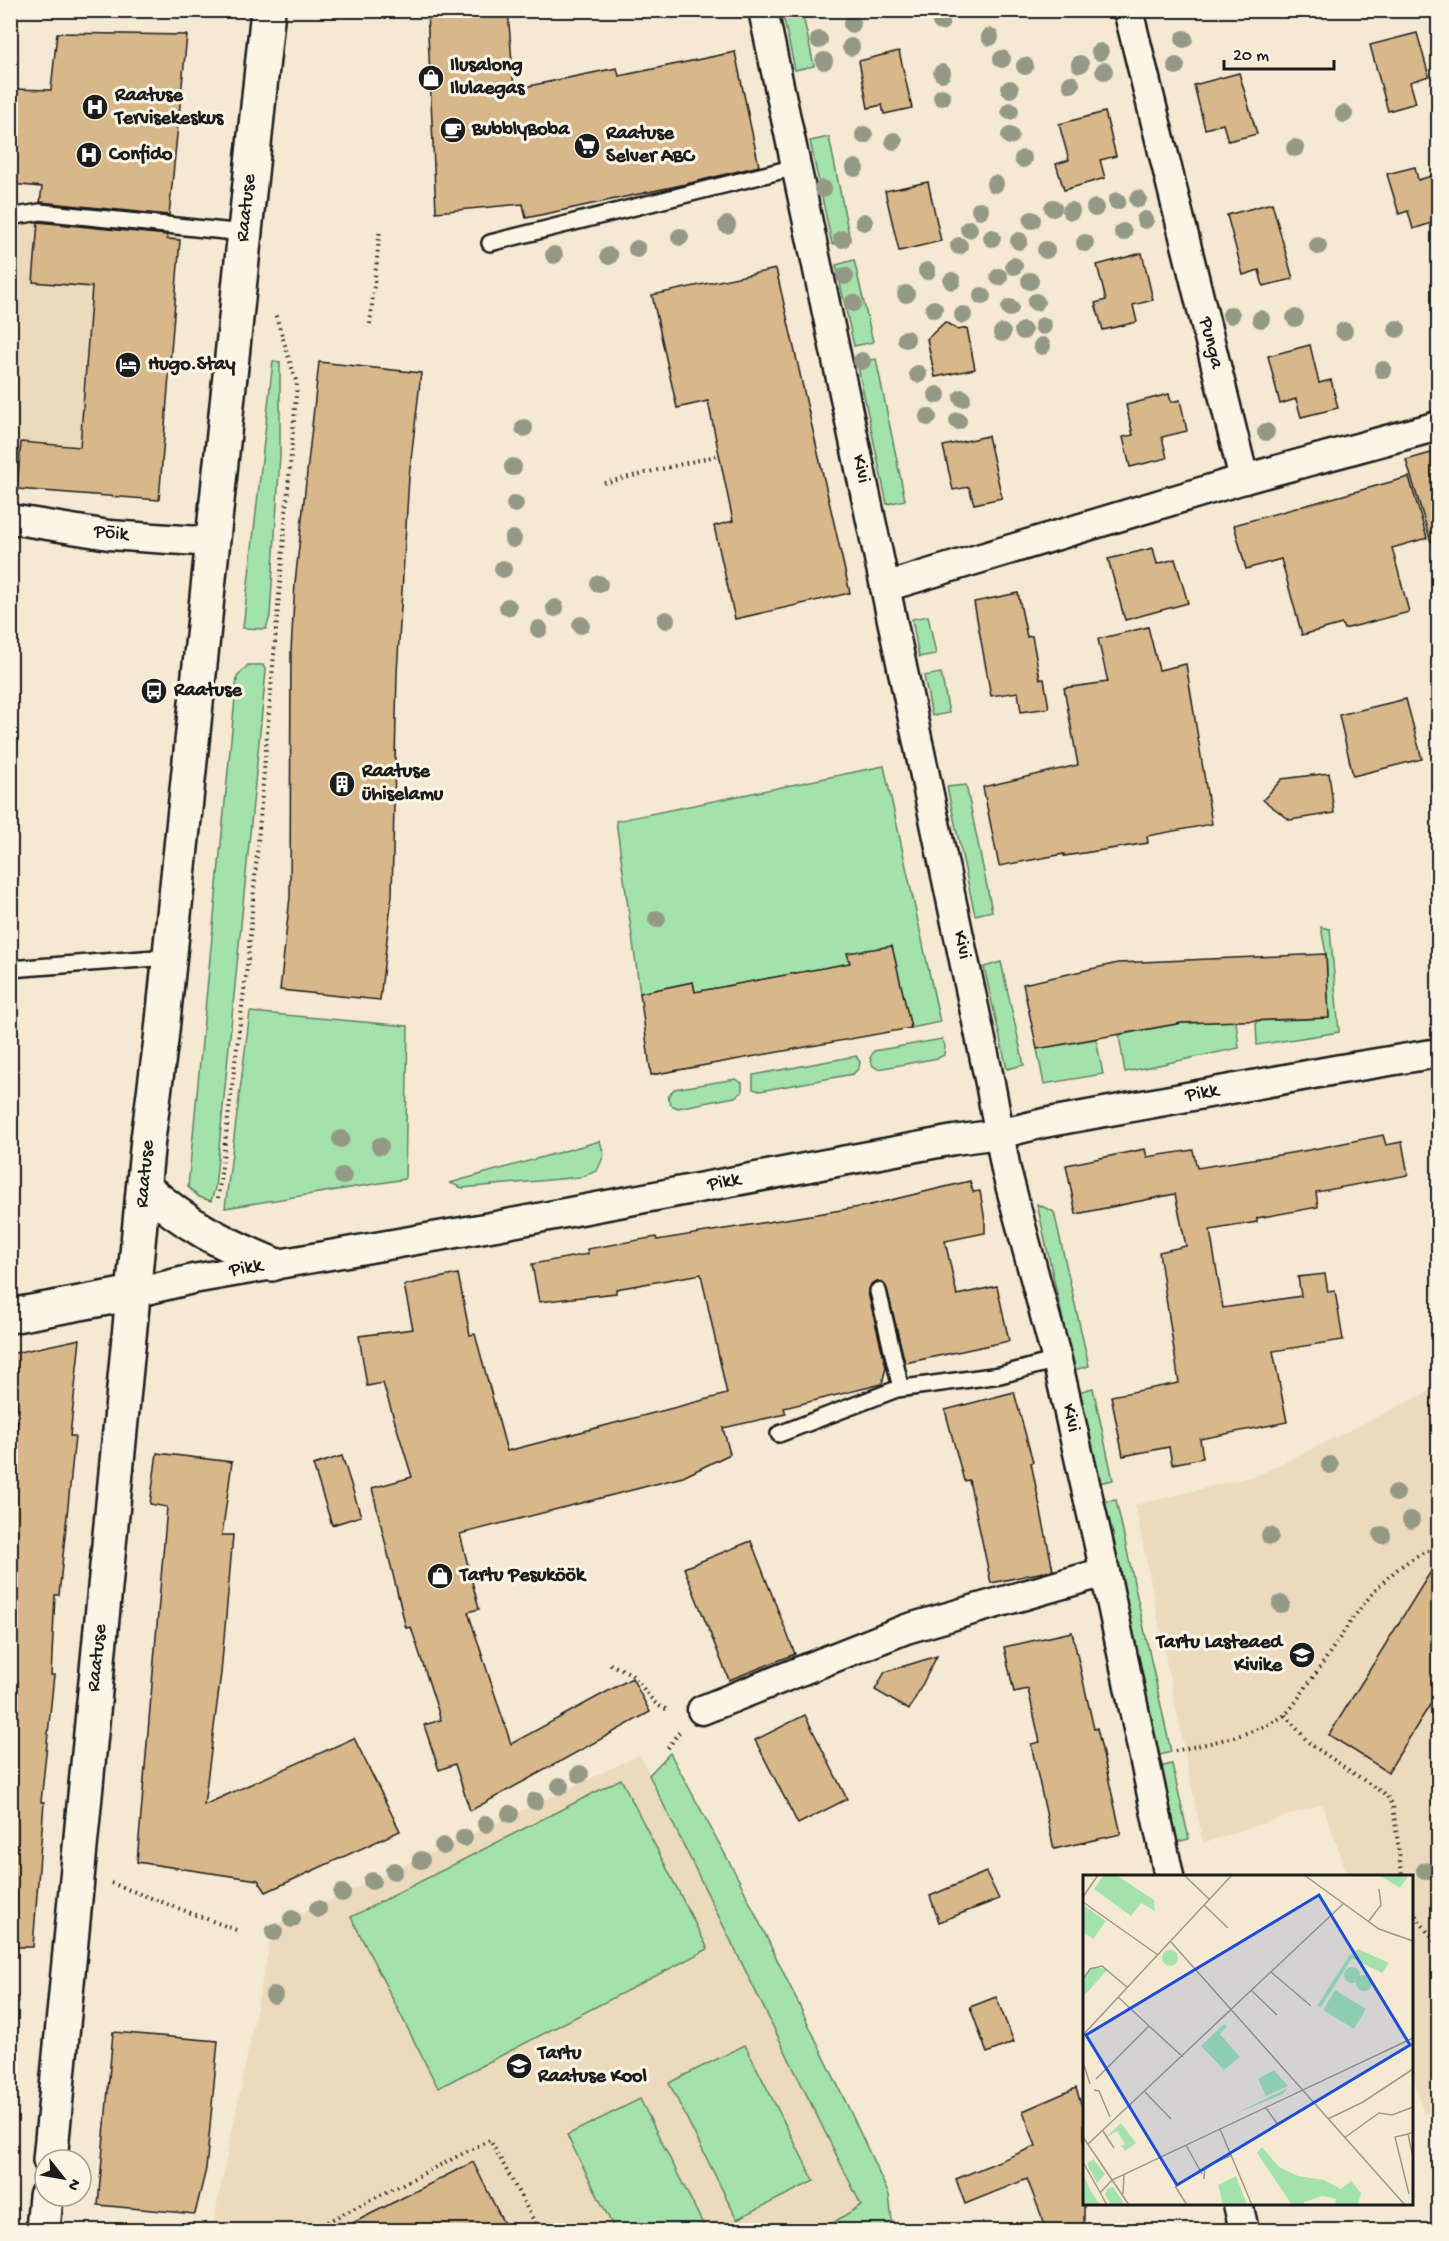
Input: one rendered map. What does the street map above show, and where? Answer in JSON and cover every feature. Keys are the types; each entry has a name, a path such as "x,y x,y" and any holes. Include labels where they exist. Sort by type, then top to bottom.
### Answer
{"main road":[{"name":"Raatuse","path":"51,2148 134,1293 268,10"},
{"path":"145,1188 171,1211 194,1227 272,1264"},
{"name":"Pikk","path":"10,1316 134,1293"},
{"path":"43,2230 45,2208"}],"street":[{"name":"Kivi","path":"763,10 991,1089 1006,1170 1057,1360 1105,1572 1169,1875"},
{"name":"Punga","path":"1128,10 1244,479"},
{"path":"885,586 1244,479 1438,426"},
{"name":"Põik","path":"10,519 109,535 213,542"},
{"name":"Pikk","path":"134,1293 272,1264 496,1226 954,1140 999,1134 1067,1119 1438,1053"},
{"path":"690,1711 906,1629 1105,1572"},
{"path":"1238,2205 1244,2230"}],"lane":[{"path":"490,243 796,167"},
{"path":"10,217 40,212 244,233"},
{"path":"10,969 169,957"},
{"path":"878,1291 901,1388"},
{"path":"779,1434 901,1388 1000,1375 1057,1360"}],"path":[{"path":"370,324 380,229"},
{"path":"218,1201 248,959 297,384 275,313"},
{"path":"604,483 719,455"},
{"path":"1175,1752 1259,1728 1286,1714 1365,1602 1401,1565 1422,1552 1438,1547"},
{"path":"610,1664 634,1676 652,1700 665,1709 690,1711"},
{"path":"1286,1714 1310,1744 1386,1795 1393,1805 1402,1875"},
{"path":"103,1880 239,1931"},
{"path":"1413,1912 1438,1946"},
{"path":"311,2230 490,2140 539,2230"}],"shaded area":[{"name":"Hugo.Stay","path":"10,210 180,221 159,500 11,488"},
{"name":"Tartu Lasteaed Kivike","path":"1438,1387 1438,2108 1424,2114 1413,2076 1413,1875 1347,1875 1323,1804 1203,1843 1135,1505 1258,1475"},
{"name":"Tartu Raatuse Kool","path":"640,1755 862,2206 822,2230 212,2230 273,1927"}],"green space":[{"path":"782,11 802,11 814,66 795,70"},
{"path":"829,137 850,240 832,244 810,141"},
{"path":"854,260 873,342 854,346 836,265"},
{"path":"876,359 905,500 887,504 857,362"},
{"path":"273,361 280,362 280,455 270,616 266,629 243,628"},
{"path":"928,616 936,654 919,657 912,619"},
{"path":"248,665 263,665 266,671 215,1188 211,1201 199,1197 188,1187 237,677"},
{"path":"941,673 949,713 932,716 924,676"},
{"path":"884,766 940,1022 911,1028 891,946 847,953 850,963 695,992 693,982 640,993 616,821"},
{"path":"966,785 992,911 975,915 947,787"},
{"path":"1321,927 1330,929 1339,1032 1257,1045 1256,1021 1329,1018 1326,954"},
{"path":"1001,962 1024,1065 1007,1069 984,967"},
{"path":"250,1012 408,1026 405,1179 225,1208"},
{"path":"1236,1021 1239,1048 1125,1072 1119,1035 1182,1023"},
{"path":"942,1039 945,1046 944,1055 938,1058 878,1069 873,1066 870,1058 874,1051"},
{"path":"1096,1039 1103,1074 1044,1084 1037,1049"},
{"path":"856,1056 860,1062 859,1068 853,1074 760,1091 753,1089 753,1075"},
{"path":"736,1079 742,1083 742,1092 735,1097 678,1108 671,1105 668,1097 674,1089"},
{"path":"600,1141 604,1155 597,1171 581,1177 462,1188 450,1183"},
{"path":"1037,1204 1054,1212 1089,1366 1074,1370"},
{"path":"1093,1388 1113,1480 1099,1483 1078,1392"},
{"path":"1116,1500 1171,1752 1156,1756 1102,1502"},
{"path":"670,1753 739,1880 851,2113 889,2195 893,2230 822,2230 861,2205 649,1775"},
{"path":"1172,1764 1189,1839 1176,1842 1159,1767"},
{"path":"621,1779 708,1949 438,2088 351,1917"},
{"path":"745,2045 814,2181 737,2219 669,2083"},
{"path":"640,2099 706,2230 615,2230 567,2135"}],"building":[{"path":"427,10 508,10 514,89 617,68 619,76 735,52 759,166 526,218 523,204 436,212"},
{"name":"Raatuse Tervisekeskus","path":"57,33 187,35 169,215 40,202 42,187 10,184 10,89 51,90"},
{"path":"1417,33 1429,76 1410,82 1416,103 1388,111 1370,45"},
{"path":"899,51 912,108 884,114 882,105 868,108 859,61"},
{"path":"1239,73 1257,134 1228,141 1223,124 1205,129 1194,85"},
{"path":"1105,112 1116,156 1100,160 1105,178 1064,190 1056,164 1069,160 1059,124"},
{"path":"1415,167 1418,180 1438,174 1438,221 1413,229 1408,211 1399,214 1387,174"},
{"path":"928,182 941,241 899,251 885,191"},
{"path":"1272,203 1293,279 1263,286 1259,270 1243,275 1227,215"},
{"name":"Hugo.Stay","path":"38,222 167,235 167,239 180,240 159,500 17,489 21,442 80,447 92,287 33,282"},
{"path":"1142,253 1153,300 1133,305 1137,322 1103,330 1095,303 1106,300 1097,265"},
{"path":"776,269 850,593 735,619 714,526 733,521 708,401 677,408 652,295"},
{"path":"945,322 958,330 967,328 975,369 935,377 927,339"},
{"path":"1310,345 1319,383 1331,380 1338,408 1301,417 1296,399 1280,404 1268,356"},
{"name":"Raatuse ühiselamu","path":"319,362 421,373 409,477 397,673 392,895 380,1000 280,990 290,897 291,651 295,583"},
{"path":"1169,394 1171,402 1180,400 1187,431 1162,437 1167,458 1130,467 1123,437 1133,435 1126,405"},
{"path":"988,436 1002,498 974,504 969,487 953,490 943,446"},
{"path":"1438,451 1438,541 1431,542 1406,460"},
{"path":"1409,477 1427,538 1392,548 1409,612 1344,629 1342,624 1302,635 1281,559 1246,569 1234,525"},
{"path":"1153,548 1157,564 1175,559 1188,603 1125,620 1108,559"},
{"path":"1018,593 1027,637 1032,636 1040,679 1044,679 1049,708 1021,712 1018,692 991,696 974,602"},
{"path":"1148,627 1159,670 1186,664 1212,824 1147,836 1148,843 1064,856 1064,854 999,866 983,787 1078,765 1064,688 1108,682 1098,639"},
{"path":"1406,699 1422,759 1353,776 1339,715"},
{"path":"1329,773 1334,813 1290,820 1263,800 1282,779"},
{"path":"892,946 911,1028 651,1075 640,993 693,982 695,992 850,963 847,953"},
{"path":"1326,954 1329,1018 1182,1023 1037,1049 1023,984 1118,963"},
{"path":"1383,1135 1386,1145 1402,1142 1408,1175 1316,1192 1318,1207 1257,1218 1257,1222 1210,1230 1223,1308 1301,1296 1298,1277 1325,1274 1328,1292 1335,1291 1343,1340 1273,1351 1287,1422 1200,1439 1203,1458 1172,1464 1169,1447 1123,1456 1111,1396 1179,1383 1159,1252 1186,1246 1175,1194 1076,1214 1066,1165 1145,1149 1147,1157 1193,1150 1197,1168 1309,1150"},
{"path":"970,1181 973,1192 980,1191 985,1233 945,1241 957,1295 997,1286 1009,1341 905,1363 887,1289 881,1282 875,1282 871,1284 868,1293 886,1367 882,1384 784,1408 786,1414 723,1428 730,1454 683,1477 460,1534 479,1609 468,1612 511,1744 632,1678 650,1712 470,1811 455,1764 439,1770 424,1725 441,1720 411,1627 406,1628 372,1488 412,1477 383,1383 367,1386 359,1336 413,1329 404,1285 458,1274 470,1335 475,1334 507,1451 727,1394 701,1274 616,1289 616,1293 539,1302 532,1264 588,1254 587,1249 656,1237 657,1240 866,1206"},
{"path":"80,1339 70,1436 75,1436 59,1595 55,1595 51,1675 54,1675 41,1802 44,1802 33,1947 10,1947 10,1493 19,1409 10,1411 10,1354"},
{"path":"1014,1392 1033,1462 1031,1463 1053,1570 991,1583 969,1480 964,1481 945,1410"},
{"path":"157,1453 232,1462 222,1535 233,1535 221,1673 204,1805 354,1738 400,1831 266,1892 258,1880 137,1862 167,1507 150,1504"},
{"path":"342,1456 361,1516 332,1525 313,1465"},
{"path":"751,1541 795,1654 729,1680 684,1568"},
{"path":"1438,1560 1438,1692 1388,1772 1329,1735"},
{"path":"1072,1632 1121,1834 1054,1849 1031,1744 1040,1742 1028,1689 1014,1692 1004,1647"},
{"path":"937,1656 909,1710 875,1690 885,1672"},
{"path":"805,1715 847,1799 798,1824 755,1740"},
{"path":"986,1872 999,1899 939,1922 930,1896"},
{"path":"996,1997 1014,2042 987,2053 970,2007"},
{"path":"113,2032 218,2041 206,2169 195,2214 98,2205"},
{"path":"1076,2088 1083,2110 1084,2230 1047,2230 1027,2179 965,2204 956,2179 1036,2146 1023,2111"},
{"path":"473,2162 507,2230 339,2230"}],"place":[{"name":"Ilusalong Ilulaegas","path":"431,78"},
{"name":"Raatuse Tervisekeskus","path":"95,107"},
{"name":"BubblyBoba","path":"453,130"},
{"name":"Raatuse Selver ABC","path":"587,146"},
{"name":"Confido","path":"89,155"},
{"name":"Hugo.Stay","path":"128,365"},
{"name":"Raatuse","path":"154,691"},
{"name":"Raatuse ühiselamu","path":"342,784"},
{"name":"Tartu Pesuköök","path":"440,1576"},
{"name":"Tartu Lasteaed Kivike","path":"1302,1655"},
{"name":"Tartu Raatuse Kool","path":"519,2066"}]}
